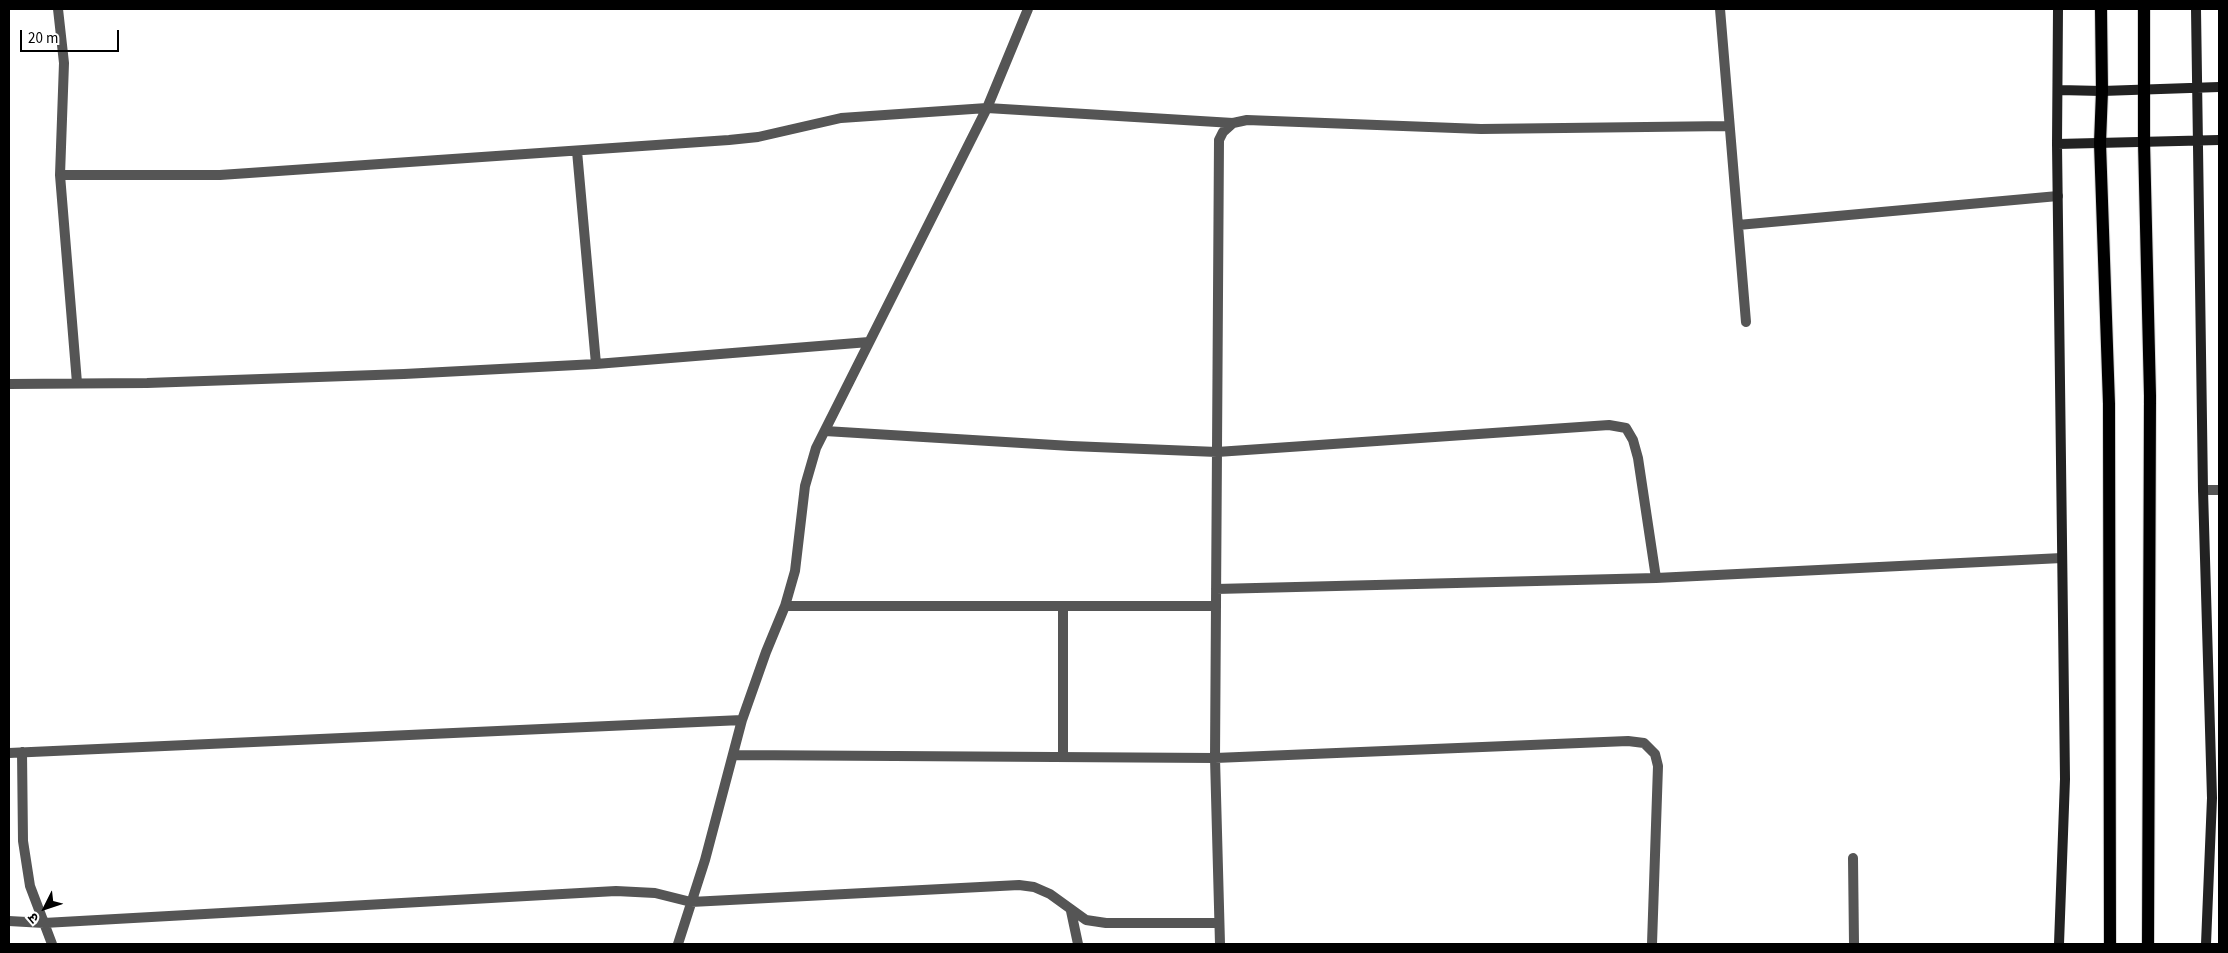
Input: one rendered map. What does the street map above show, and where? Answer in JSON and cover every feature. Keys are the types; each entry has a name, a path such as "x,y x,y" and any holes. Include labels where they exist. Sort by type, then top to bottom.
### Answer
{"main road":[{"path":"2058,9 2059,90 2057,144 2065,779 2059,944"},
{"path":"2102,9 2100,143 2109,404 2110,944"},
{"path":"2144,9 2144,142 2150,396 2148,944"},
{"path":"2196,9 2203,490 2215,799 2206,944"},
{"path":"2059,90 2102,91 2219,87"},
{"path":"2057,144 2219,140"}],"street":[{"path":"58,9 64,62 60,175 77,383"},
{"path":"678,944 706,860 742,720 785,606 795,571 805,486 816,448 987,108 1028,9"},
{"path":"1720,9 1746,322"},
{"path":"60,175 220,175 729,140 758,137 841,118 987,108 1232,123 1247,120 1481,129 1729,126"},
{"path":"1220,944 1215,758 1219,140 1223,132 1232,123"},
{"path":"577,150 596,364"},
{"path":"1738,225 2058,196"},
{"path":"9,384 394,375 596,364 869,342"},
{"path":"825,431 1217,452 1609,425 1626,428 1633,440 1638,458 1656,578"},
{"path":"2203,490 2219,490"},
{"path":"1216,589 1656,578 2062,558"},
{"path":"785,606 1216,606"},
{"path":"1063,606 1063,757"},
{"path":"9,753 742,720"},
{"path":"734,754 1215,758 1628,740 1644,743 1654,754 1658,766 1652,944"},
{"path":"22,752 23,840 30,886 52,944"},
{"path":"1853,858 1854,944"},
{"path":"9,921 44,923 616,891 655,893 691,902 1019,885 1034,887 1050,894 1086,920 1106,923 1219,923"},
{"path":"1071,910 1078,944"}]}
